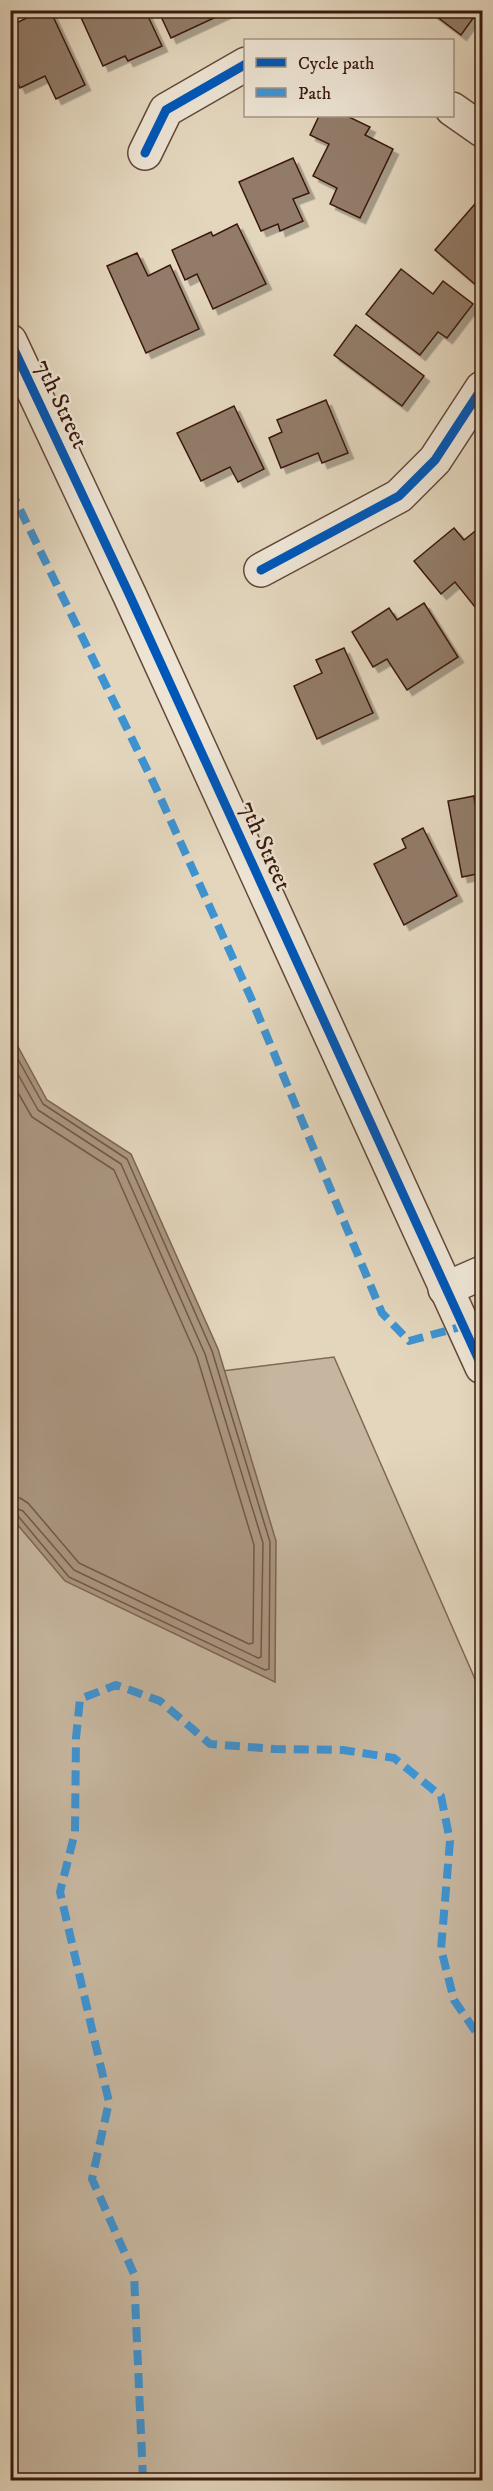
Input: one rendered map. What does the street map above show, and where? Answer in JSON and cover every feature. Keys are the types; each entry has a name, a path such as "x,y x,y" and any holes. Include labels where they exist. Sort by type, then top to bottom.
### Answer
{"street":[{"path":"145,153 166,110 244,65"},
{"path":"454,110 483,130"},
{"name":"7th Street","path":"10,341 130,596 483,1367"},
{"path":"261,570 399,496 435,460 483,388"},
{"path":"445,1288 483,1273"}],"shaded area":[{"path":"334,1357 482,1695 482,2480 11,2480 10,1418 78,1389"}],"water":[{"path":"10,1032 47,1100 131,1154 218,1349 276,1541 275,1682 65,1581 11,1517"}],"building":[{"path":"43,10 50,10 85,85 56,99 45,76 20,88 10,68 10,26"},
{"path":"84,10 145,10 162,46 128,61 125,56 103,66 79,13"},
{"path":"158,10 231,10 171,38"},
{"path":"428,10 479,10 461,35"},
{"path":"319,117 349,117 370,127 365,135 393,149 360,218 330,204 337,188 313,176 329,144 310,135"},
{"path":"293,158 309,193 293,199 303,221 280,231 278,224 261,231 239,182"},
{"path":"481,197 482,280 477,286 435,250"},
{"path":"237,224 266,284 213,309 197,274 185,280 172,250 211,232 213,236"},
{"path":"137,253 148,276 170,265 199,329 146,353 107,266"},
{"path":"401,269 433,294 443,281 473,304 447,338 438,332 420,355 366,314"},
{"path":"356,325 424,376 402,406 334,355"},
{"path":"326,400 348,453 322,463 318,453 281,468 269,438 282,432 277,420"},
{"path":"234,406 264,469 238,482 230,467 201,481 177,433"},
{"path":"454,528 464,540 479,528 482,532 482,601 475,607 455,582 441,594 414,561"},
{"path":"424,603 458,657 407,690 387,659 373,667 352,632 389,608 397,620"},
{"path":"344,648 373,713 317,739 294,686 322,673 316,660"},
{"path":"474,796 475,804 482,803 482,873 462,877 448,801"},
{"path":"423,828 457,896 404,925 374,864 406,848 402,839"}],"marked path":[{"path":"10,489 155,786 251,998 382,1313 409,1341 482,1321"},
{"path":"143,2480 134,2274 92,2179 109,2102 60,1892 75,1832 76,1738 80,1699 116,1685 160,1701 210,1744 275,1749 343,1750 394,1758 441,1796 450,1841 441,1949 454,2000 482,2041"}],"cycle path":[{"path":"145,153 166,110 244,65"},
{"path":"10,341 130,596 482,1367"},
{"path":"261,570 399,496 435,460 482,388"}]}
